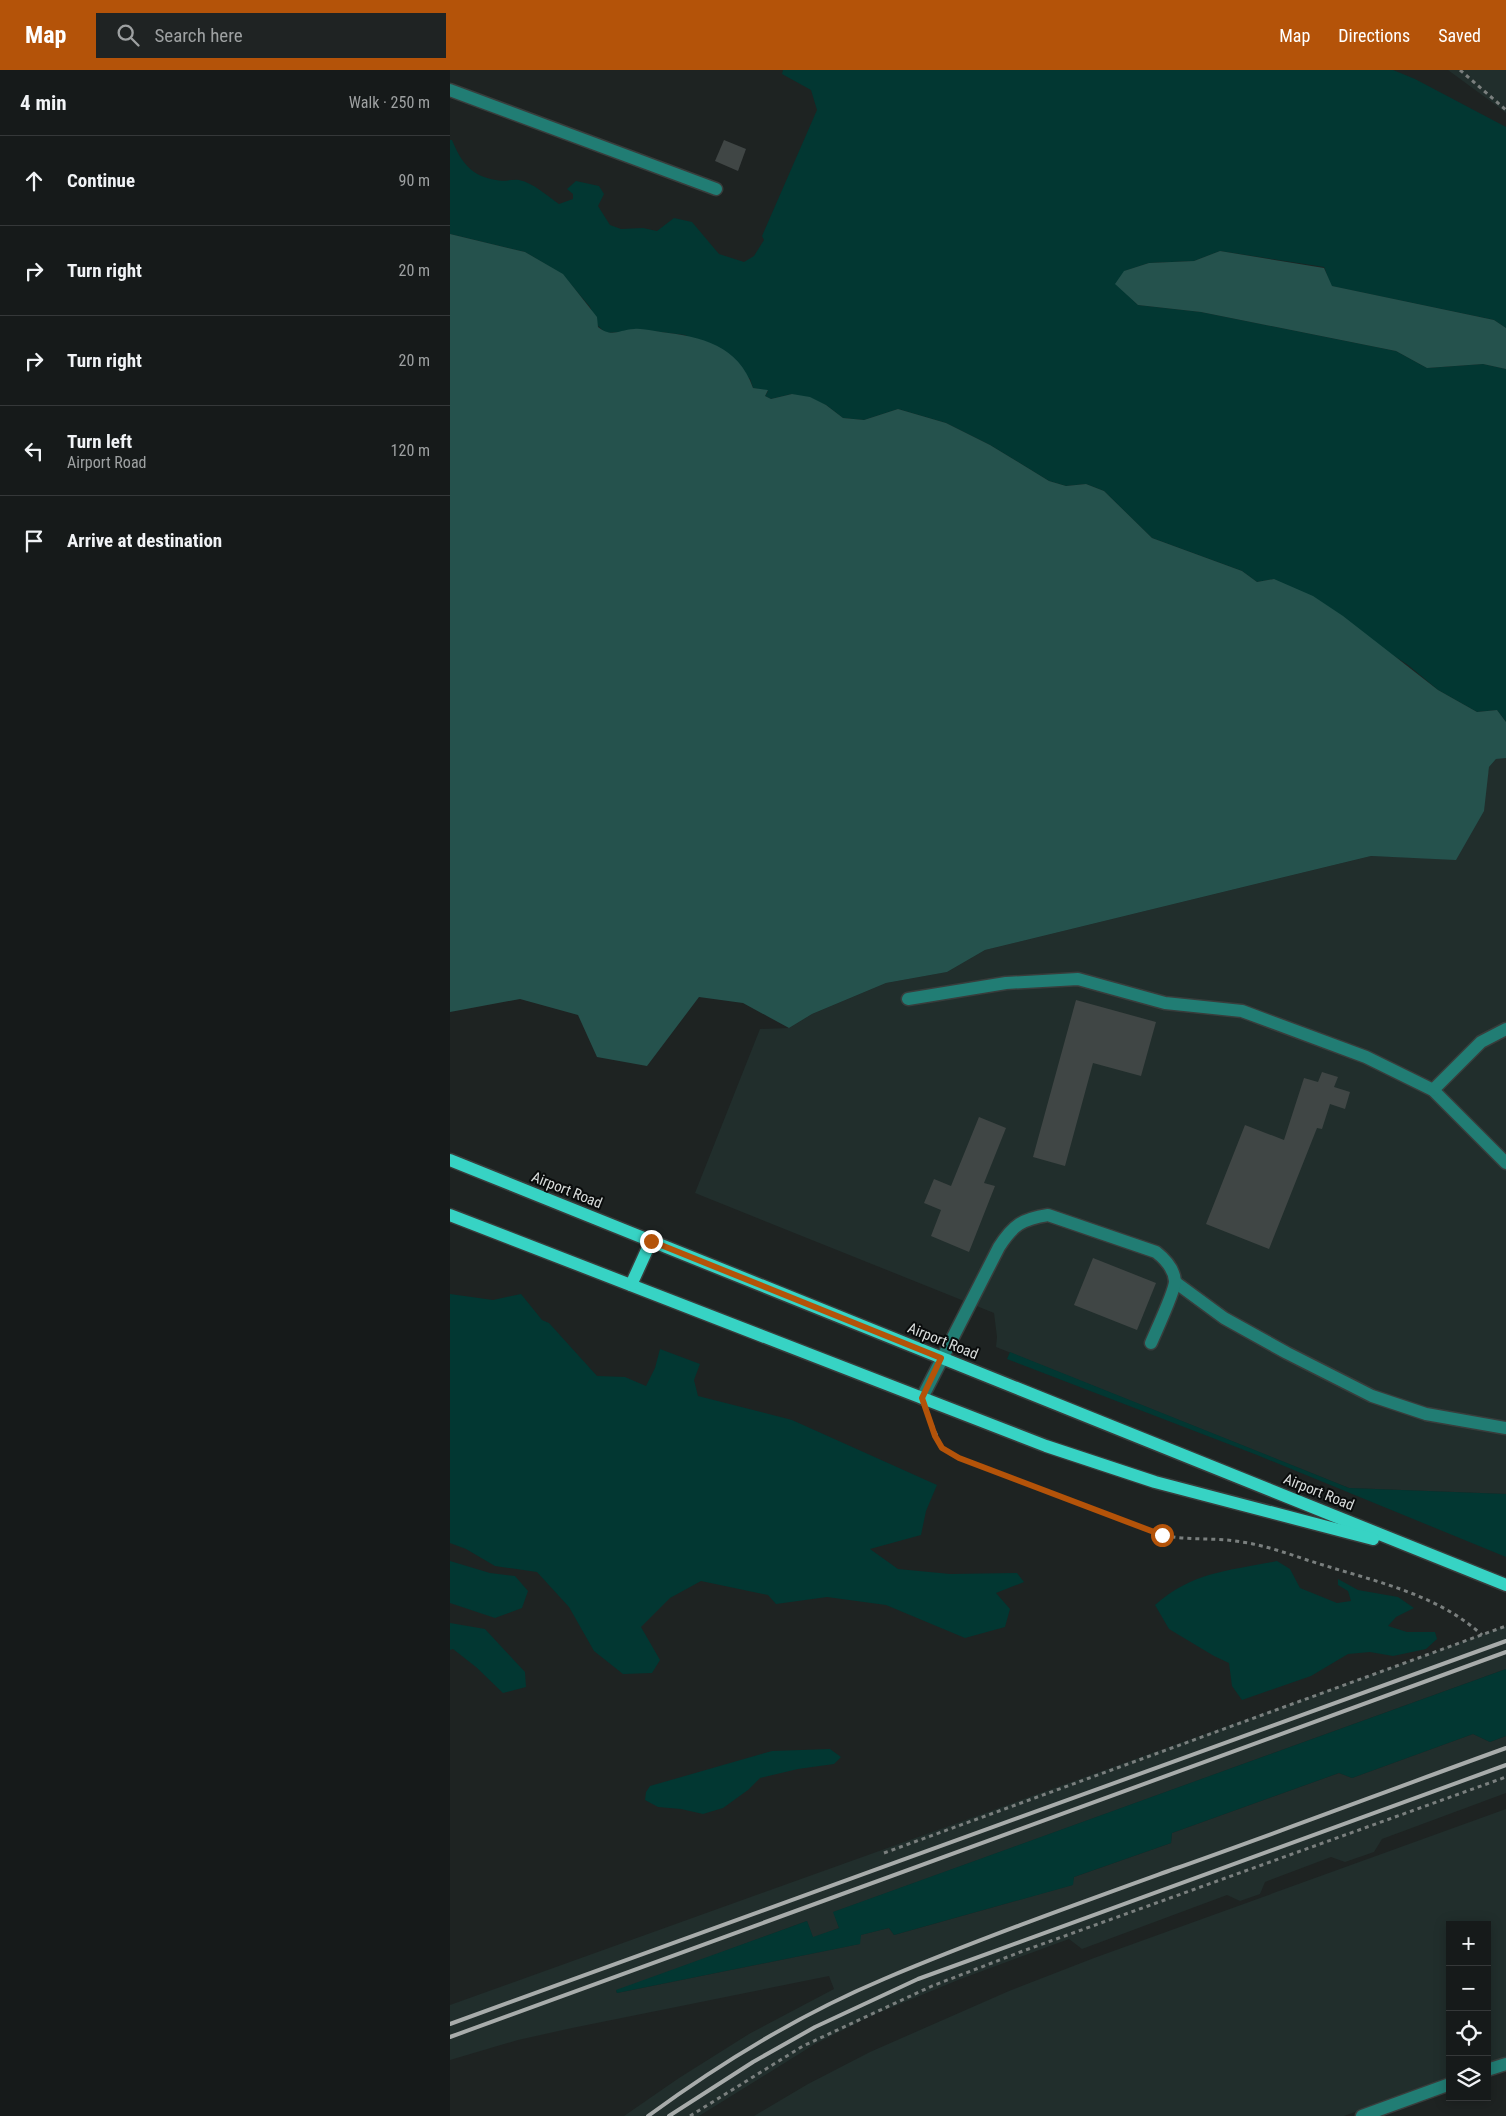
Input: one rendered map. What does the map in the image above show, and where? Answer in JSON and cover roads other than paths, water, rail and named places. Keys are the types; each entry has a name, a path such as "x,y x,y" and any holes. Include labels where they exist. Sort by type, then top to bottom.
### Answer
{"main road":[{"name":"Airport Road","path":"450,1160 1506,1585"},
{"name":"Airport Road","path":"450,1215 1046,1446 1154,1482 1424,1552"},
{"path":"632,1285 651,1241"}],"street":[{"path":"450,90 716,189"},
{"path":"908,999 1006,983 1078,979 1165,1003 1242,1011 1366,1057 1433,1090 1506,1164"},
{"path":"1433,1090 1481,1042 1506,1029"},
{"path":"922,1398 1005,1237 1011,1229 1032,1217 1048,1215 1156,1252 1165,1259 1175,1282 1224,1318 1287,1353 1372,1396 1426,1414 1506,1428"},
{"path":"1151,1343 1175,1282"},
{"path":"1491,2069 1506,2064"},
{"path":"1362,2116 1446,2085"}],"railway":[{"path":"450,2024 1506,1641"},
{"path":"450,2037 1506,1652"},
{"path":"648,2116 703,2077 762,2041 823,2007 884,1979 1028,1922 1506,1748"},
{"path":"669,2116 753,2062 815,2027 918,1979 1506,1765"}]}
